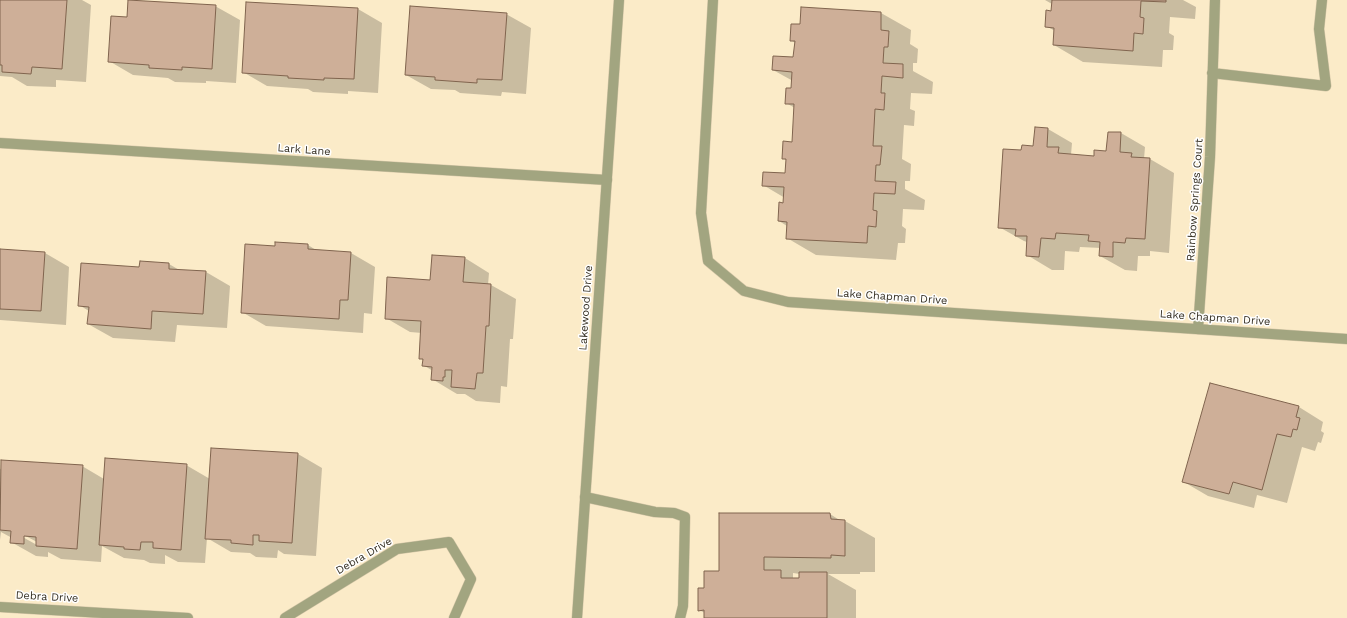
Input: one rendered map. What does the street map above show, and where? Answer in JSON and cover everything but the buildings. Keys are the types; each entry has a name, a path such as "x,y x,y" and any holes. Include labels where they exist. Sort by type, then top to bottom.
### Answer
{"street":[{"name":"Lakewood Drive","path":"577,618 619,0"},
{"name":"Lake Chapman Drive","path":"713,0 701,213 708,261 744,291 788,302 1347,339"},
{"name":"Rainbow Springs Court","path":"1198,329 1210,158 1214,0"},
{"path":"1212,73 1326,86 1319,29 1322,0"},
{"name":"Lark Lane","path":"0,143 607,180"},
{"path":"585,497 655,512 674,513 685,517 683,606 680,618"},
{"name":"Debra Drive","path":"286,618 397,549 449,542 471,580 454,618"},
{"name":"Debra Drive","path":"0,607 188,618"}]}
